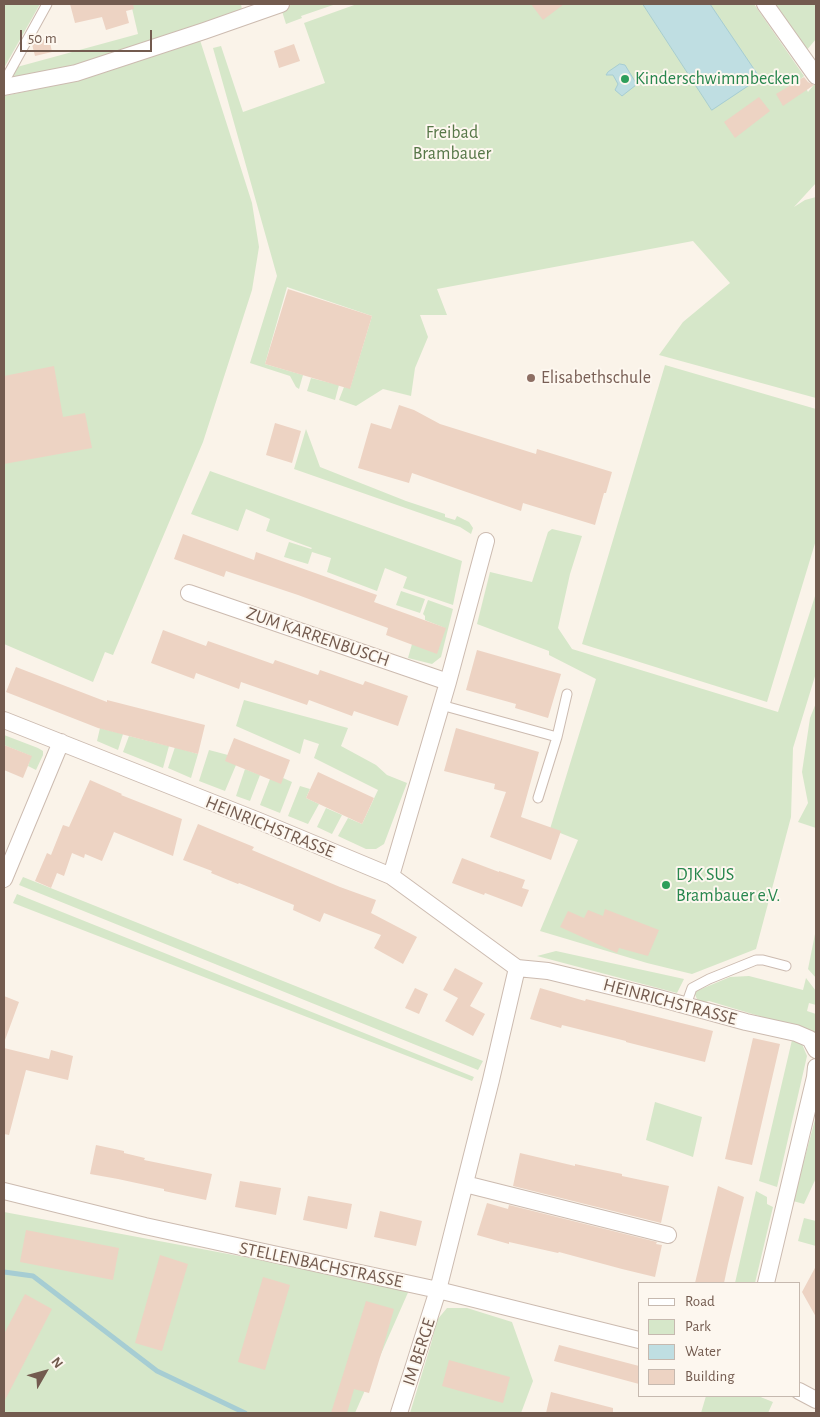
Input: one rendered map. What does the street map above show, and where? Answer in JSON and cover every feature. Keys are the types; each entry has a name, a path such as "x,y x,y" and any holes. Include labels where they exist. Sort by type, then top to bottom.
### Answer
{"street":[{"path":"4,87 76,72 204,31 280,4"},
{"path":"765,4 816,76"},
{"path":"391,876 448,682 486,542"},
{"name":"ZUM KARRENBUSCH","path":"189,593 448,682"},
{"name":"HEINRICHSTRASSE","path":"4,720 391,876 517,968 548,971 796,1033 810,1039 816,1050"},
{"path":"4,879 61,742"},
{"path":"438,1290 517,968"},
{"path":"766,1282 816,1074"},
{"path":"464,1184 668,1235"},
{"name":"STELLENBACHSTRASSE","path":"4,1191 145,1226 438,1290 638,1340"},
{"name":"IM BERGE","path":"399,1413 438,1290"},
{"path":"800,1392 816,1400"}],"lane":[{"path":"4,82 47,4"},
{"path":"538,798 557,737 567,694"},
{"path":"441,705 557,737"},
{"path":"686,1005 692,988 756,960 786,966"}],"green space":[{"path":"4,4 40,4 4,68"},
{"path":"131,4 241,4 242,10 64,70 12,78 17,67 138,34"},
{"path":"294,4 336,4 301,16 302,18 286,24 281,8"},
{"name":"Freibad Brambauer","path":"357,4 754,4 804,76 801,79 808,92 816,82 816,183 794,207 805,200 816,197 816,398 659,355 683,322 730,283 693,241 437,289 447,315 420,315 428,337 415,368 411,396 383,389 356,406 339,400 344,387 350,388 372,316 287,287 265,364 303,375 299,389 290,376 250,363 277,276 213,48 221,46 243,112 325,83 304,23"},
{"path":"765,4 816,4 816,39 806,51"},
{"path":"199,37 252,203 259,247 252,290 203,442 113,655 105,652 93,682 4,644 4,96 78,78"},
{"path":"665,365 816,409 816,540 767,702 582,644"},
{"path":"311,378 339,385 335,400 307,391"},
{"path":"306,429 320,467 406,501 445,514 445,517 455,520 457,516 469,522 473,528 471,534 460,527 294,469"},
{"path":"210,471 462,561 453,605 403,588 407,577 385,568 377,591 327,572 331,558 312,552 308,564 284,557 289,542 312,548 266,531 270,519 246,509 238,531 191,514"},
{"name":"DJK SUS Brambauer e.V.","path":"552,529 582,536 570,574 558,628 572,649 778,712 816,593 816,673 793,748 791,817 756,949 692,974 647,963 540,931 578,840 550,829 596,679 549,655 549,651 477,624 490,572 532,582 548,532"},
{"path":"401,591 425,599 420,613 396,605"},
{"path":"428,600 453,609 441,657 432,664 408,658 412,644 445,628 425,620 423,614"},
{"path":"244,700 348,728 341,746 376,765 387,775 407,783 384,844 376,849 366,849 338,836 348,818 362,824 378,790 314,758 319,744 304,739 300,754 236,726"},
{"path":"816,703 816,828 798,822 808,803 802,772 810,718"},
{"path":"100,728 123,734 118,750 97,741"},
{"path":"4,735 43,751 36,770 28,766 31,756 4,745"},
{"path":"129,736 169,746 163,768 123,752"},
{"path":"175,747 198,754 191,778 168,768"},
{"path":"209,750 228,755 236,765 225,791 199,781"},
{"path":"245,769 260,775 250,801 236,796"},
{"path":"283,778 292,782 280,813 260,805 270,779"},
{"path":"300,786 310,789 306,798 319,804 308,824 288,816"},
{"path":"326,808 342,815 332,834 317,827"},
{"path":"23,877 483,1061 478,1070 19,885"},
{"path":"17,894 474,1077 472,1081 13,903"},
{"path":"816,929 816,978 808,969"},
{"path":"556,951 684,979 677,993 537,956"},
{"path":"749,976 803,990 806,978 816,991 816,1005 809,1003 807,1011 816,1014 816,1033 709,1001 699,1004 694,992 730,977"},
{"path":"792,1040 802,1044 807,1056 777,1187 759,1181"},
{"path":"655,1102 702,1117 693,1157 646,1140"},
{"path":"816,1116 816,1178 804,1204 793,1201"},
{"path":"756,1191 767,1197 767,1204 773,1207 755,1282 735,1282"},
{"path":"4,1212 410,1288 355,1413 4,1413"},
{"path":"804,1218 816,1221 816,1246 798,1241"},
{"path":"447,1308 467,1308 512,1322 533,1381 521,1413 410,1413 437,1320"},
{"path":"706,1397 760,1397 773,1402 768,1413 701,1413"}],"water":[{"path":"643,4 710,4 760,78 712,110"},
{"name":"Kinderschwimmbecken","path":"620,64 625,65 636,83 622,96 615,90 618,84 613,75 606,75"}],"building":[{"path":"70,4 133,4 134,9 126,11 129,23 106,30 102,17 75,23"},
{"path":"531,4 564,4 543,20"},
{"path":"49,38 52,52 35,56 33,42"},
{"path":"294,44 300,61 279,68 274,51"},
{"path":"804,77 814,85 783,106 776,94"},
{"path":"759,97 770,111 735,138 724,122"},
{"path":"288,289 372,316 350,389 265,364"},
{"path":"54,366 63,417 85,413 92,448 4,464 4,376"},
{"path":"399,405 414,410 440,424 536,454 537,449 612,472 595,525 523,503 521,511 412,473 409,483 358,468 371,423 391,429"},
{"path":"275,423 301,431 292,463 266,455"},
{"path":"183,534 254,560 256,552 377,595 374,602 446,628 437,654 386,635 388,628 298,595 226,571 224,577 174,559"},
{"path":"163,630 206,646 208,641 273,664 275,660 318,675 320,670 363,685 365,681 408,696 398,726 354,711 352,716 309,700 307,705 241,682 239,689 196,673 194,679 151,663"},
{"path":"477,650 561,674 548,718 515,708 516,704 466,690"},
{"path":"16,667 107,702 107,700 205,725 198,754 98,728 6,692"},
{"path":"456,728 539,752 521,817 561,831 551,860 490,837 506,792 494,789 495,784 444,771"},
{"path":"234,738 290,760 281,784 225,761"},
{"path":"4,745 32,756 23,778 4,770"},
{"path":"318,772 374,798 362,824 306,798"},
{"path":"90,780 121,795 182,819 173,856 114,832 102,861 85,854 84,858 72,853 64,876 57,873 51,888 35,881 47,853 51,855 63,825 69,827"},
{"path":"198,824 254,847 252,850 376,900 371,913 417,937 403,964 374,948 381,935 324,913 320,922 293,910 294,905 238,884 211,873 212,871 183,860"},
{"path":"462,858 525,880 522,888 529,890 522,907 452,883"},
{"path":"605,909 659,930 648,956 619,948 617,953 560,927 568,911 584,918 588,910 603,916"},
{"path":"455,968 483,983 470,1006 485,1014 473,1036 445,1021 458,998 443,990"},
{"path":"415,988 428,994 419,1014 405,1008"},
{"path":"540,988 585,1001 586,999 713,1031 705,1062 562,1025 561,1028 530,1019"},
{"path":"4,996 19,1002 5,1040 4,1039"},
{"path":"753,1038 780,1044 752,1165 725,1159"},
{"path":"4,1048 49,1059 51,1050 73,1056 68,1080 26,1070 9,1135 4,1134"},
{"path":"96,1145 124,1151 124,1153 145,1158 144,1160 212,1174 206,1200 164,1191 164,1189 90,1174"},
{"path":"520,1153 575,1166 575,1164 622,1174 622,1176 669,1186 661,1223 513,1186"},
{"path":"240,1181 281,1188 276,1215 235,1207"},
{"path":"718,1186 744,1197 724,1282 695,1282"},
{"path":"308,1196 352,1204 347,1229 303,1220"},
{"path":"487,1203 508,1209 509,1205 657,1242 656,1244 662,1245 655,1277 559,1252 509,1242 509,1244 477,1235"},
{"path":"380,1211 422,1221 416,1246 374,1237"},
{"path":"26,1230 119,1248 113,1280 20,1262"},
{"path":"160,1255 188,1264 162,1351 135,1343"},
{"path":"816,1266 816,1317 802,1292"},
{"path":"263,1277 290,1285 265,1370 238,1362"},
{"path":"25,1294 52,1309 4,1402 4,1334"},
{"path":"366,1301 394,1309 369,1393 354,1389 347,1413 331,1413"},
{"path":"559,1345 638,1366 638,1384 554,1361"},
{"path":"449,1360 510,1377 503,1403 442,1386"},
{"path":"551,1392 613,1408 613,1413 546,1413"}],"waterway":[{"path":"4,1272 33,1276 157,1371 245,1413"}],"place":[{"name":"Kinderschwimmbecken","path":"625,79"},
{"name":"Elisabethschule","path":"531,378"},
{"name":"DJK SUS Brambauer e.V.","path":"666,885"}]}
